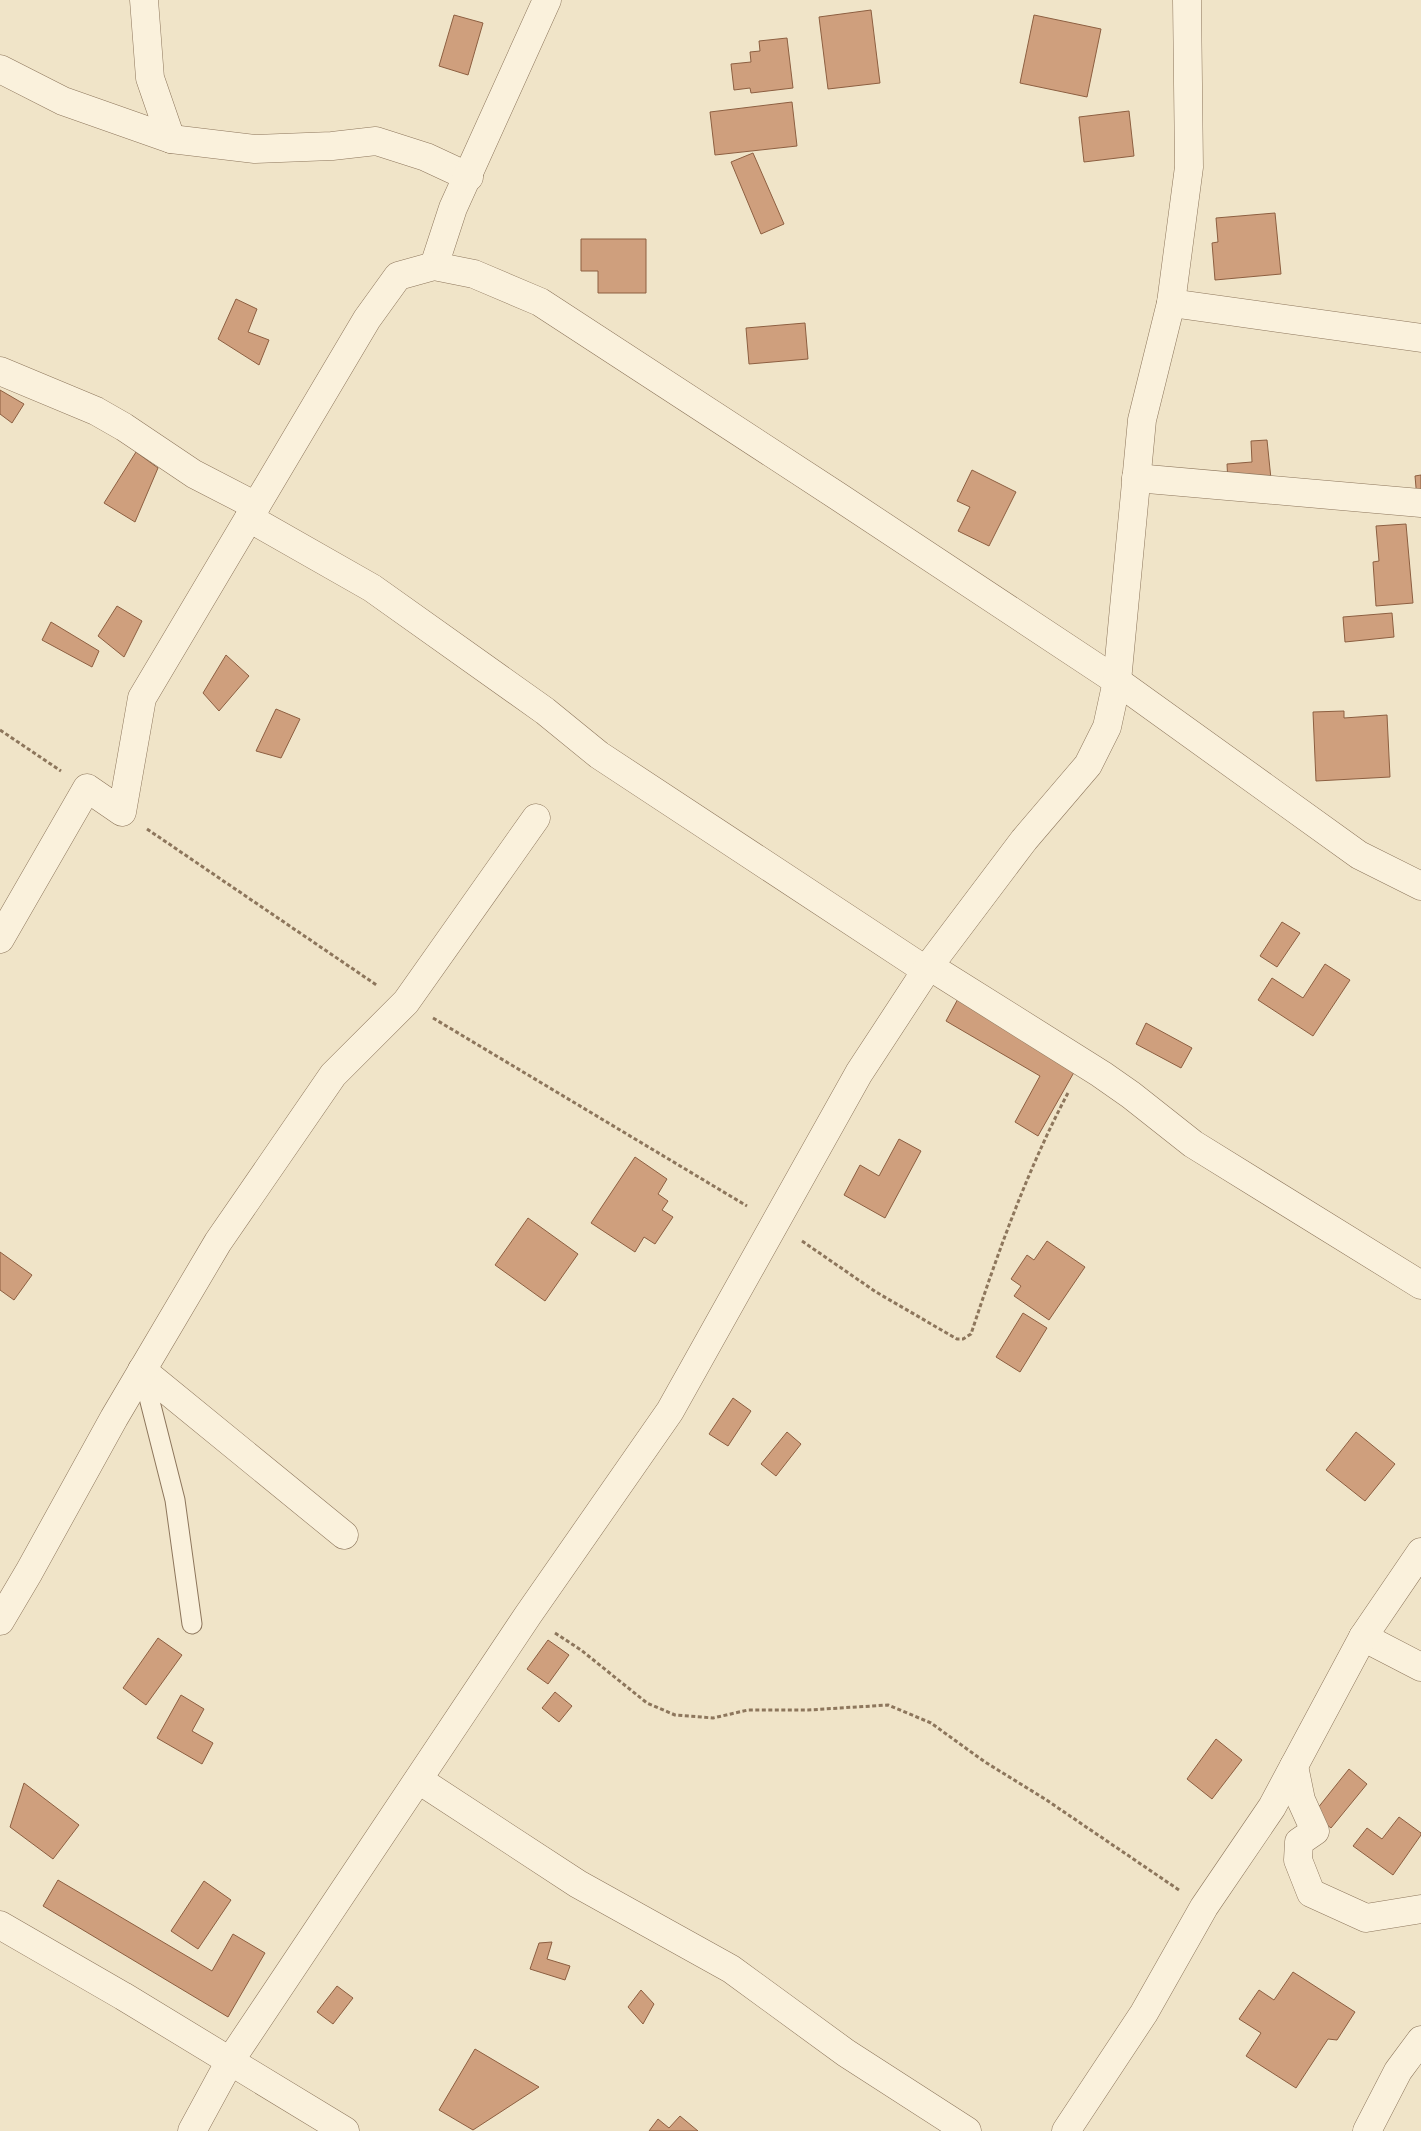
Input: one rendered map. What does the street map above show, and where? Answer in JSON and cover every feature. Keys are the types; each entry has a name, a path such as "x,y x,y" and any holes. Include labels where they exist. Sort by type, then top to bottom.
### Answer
{"street":[{"path":"144,0 150,78 171,139"},
{"path":"434,266 453,208 469,177 547,0"},
{"path":"192,2131 230,2061 528,1615 670,1411 859,1073 928,969 1024,840 1088,764 1107,727 1116,681 1142,420 1172,303 1188,167 1187,0"},
{"path":"0,69 63,101 171,139 254,149 332,146 376,141 426,157 469,177"},
{"path":"0,939 87,788 122,812 142,698 367,319 398,276 434,266 474,274 540,302 1116,681 1359,855 1421,886"},
{"path":"1172,303 1421,338"},
{"path":"0,371 96,411 124,426 252,512 372,588 545,711 599,756 928,969 1084,1063 1131,1095 1193,1144 1421,1285"},
{"path":"1136,478 1421,503"},
{"path":"0,1621 142,1370 218,1242 333,1075 406,1002 536,818"},
{"path":"142,1370 344,1535"},
{"path":"1066,2131 1144,2013 1204,1907 1272,1806 1363,1637 1421,1552"},
{"path":"1363,1637 1421,1666"},
{"path":"1294,1766 1300,1800 1315,1831 1299,1842 1298,1860 1311,1893 1366,1918 1421,1909"},
{"path":"419,1780 578,1884 731,1969 846,2053 967,2131"},
{"path":"0,1926 123,1996 345,2131"},
{"path":"1367,2131 1398,2071 1421,2040"}],"lane":[{"path":"142,1370 175,1500 192,1624"}],"path":[{"path":"775,1222 876,1292 957,1339 963,1339 971,1334 1016,1210 1048,1130 1084,1063"},
{"path":"528,1615 581,1650 647,1703 675,1715 713,1718 748,1710 808,1710 888,1705 931,1723 986,1762 1045,1799 1204,1907"}],"building":[{"path":"871,10 880,83 828,89 819,17"},
{"path":"454,15 483,23 468,75 439,66"},
{"path":"1034,15 1101,29 1087,97 1020,83"},
{"path":"787,38 793,88 751,93 750,88 734,90 731,64 751,62 750,52 760,51 759,41"},
{"path":"792,102 797,146 715,155 710,112"},
{"path":"1129,111 1134,156 1084,162 1079,117"},
{"path":"753,153 784,224 761,234 731,162"},
{"path":"1275,213 1281,274 1215,280 1212,243 1218,242 1216,218"},
{"path":"581,239 646,239 646,293 598,293 598,271 581,271"},
{"path":"236,299 257,309 248,332 269,340 259,365 218,339"},
{"path":"805,323 808,359 749,364 746,328"},
{"path":"0,390 24,404 12,423 0,414"},
{"path":"1267,440 1271,479 1228,483 1227,464 1252,462 1251,441"},
{"path":"136,452 158,468 135,522 104,503"},
{"path":"972,470 1016,492 989,546 958,531 970,507 957,501"},
{"path":"1421,475 1421,499 1417,499 1415,476"},
{"path":"1406,524 1413,603 1376,606 1373,562 1379,561 1376,526"},
{"path":"117,606 142,621 124,657 98,636"},
{"path":"1392,613 1394,637 1345,642 1343,617"},
{"path":"51,622 99,651 92,667 42,640"},
{"path":"226,655 249,676 219,711 203,693"},
{"path":"276,709 300,719 281,758 256,751"},
{"path":"1344,711 1344,718 1387,715 1390,777 1316,781 1313,712"},
{"path":"1282,922 1300,933 1277,967 1260,956"},
{"path":"1325,964 1350,980 1313,1036 1258,1000 1272,978 1303,998"},
{"path":"959,997 1077,1067 1038,1136 1015,1122 1040,1076 946,1021"},
{"path":"1146,1023 1192,1048 1181,1068 1136,1044"},
{"path":"899,1139 921,1151 885,1218 844,1195 860,1165 879,1176"},
{"path":"635,1157 667,1179 658,1194 668,1201 662,1210 673,1217 655,1244 644,1237 635,1252 591,1223"},
{"path":"528,1218 578,1254 545,1301 495,1265"},
{"path":"1047,1241 1085,1267 1049,1320 1014,1296 1021,1286 1011,1279 1027,1255 1034,1260"},
{"path":"0,1252 32,1275 14,1300 0,1290"},
{"path":"1023,1313 1047,1328 1020,1372 996,1357"},
{"path":"733,1398 751,1411 728,1446 709,1434"},
{"path":"787,1432 801,1444 776,1476 761,1464"},
{"path":"1356,1432 1395,1464 1365,1501 1326,1470"},
{"path":"158,1638 182,1655 146,1705 123,1688"},
{"path":"548,1640 569,1655 548,1684 527,1669"},
{"path":"555,1692 572,1706 559,1722 542,1708"},
{"path":"181,1695 204,1709 192,1731 213,1743 202,1764 157,1738"},
{"path":"1216,1739 1242,1760 1212,1799 1187,1779"},
{"path":"1349,1769 1367,1784 1331,1828 1313,1814"},
{"path":"24,1783 79,1825 53,1859 10,1827"},
{"path":"1399,1817 1421,1833 1421,1835 1393,1875 1353,1846 1367,1828 1382,1839"},
{"path":"58,1880 212,1971 233,1934 265,1953 228,2017 43,1906"},
{"path":"204,1881 231,1900 198,1949 171,1931"},
{"path":"552,1942 547,1959 570,1966 565,1980 530,1969 539,1943"},
{"path":"1293,1972 1355,2012 1337,2040 1328,2039 1296,2088 1246,2056 1261,2033 1239,2019 1259,1990 1274,2000"},
{"path":"337,1986 353,1998 333,2024 317,2012"},
{"path":"641,1990 654,2004 643,2024 628,2007"},
{"path":"475,2049 539,2087 473,2130 439,2110"},
{"path":"680,2116 698,2131 649,2131 658,2119 669,2128"}]}
